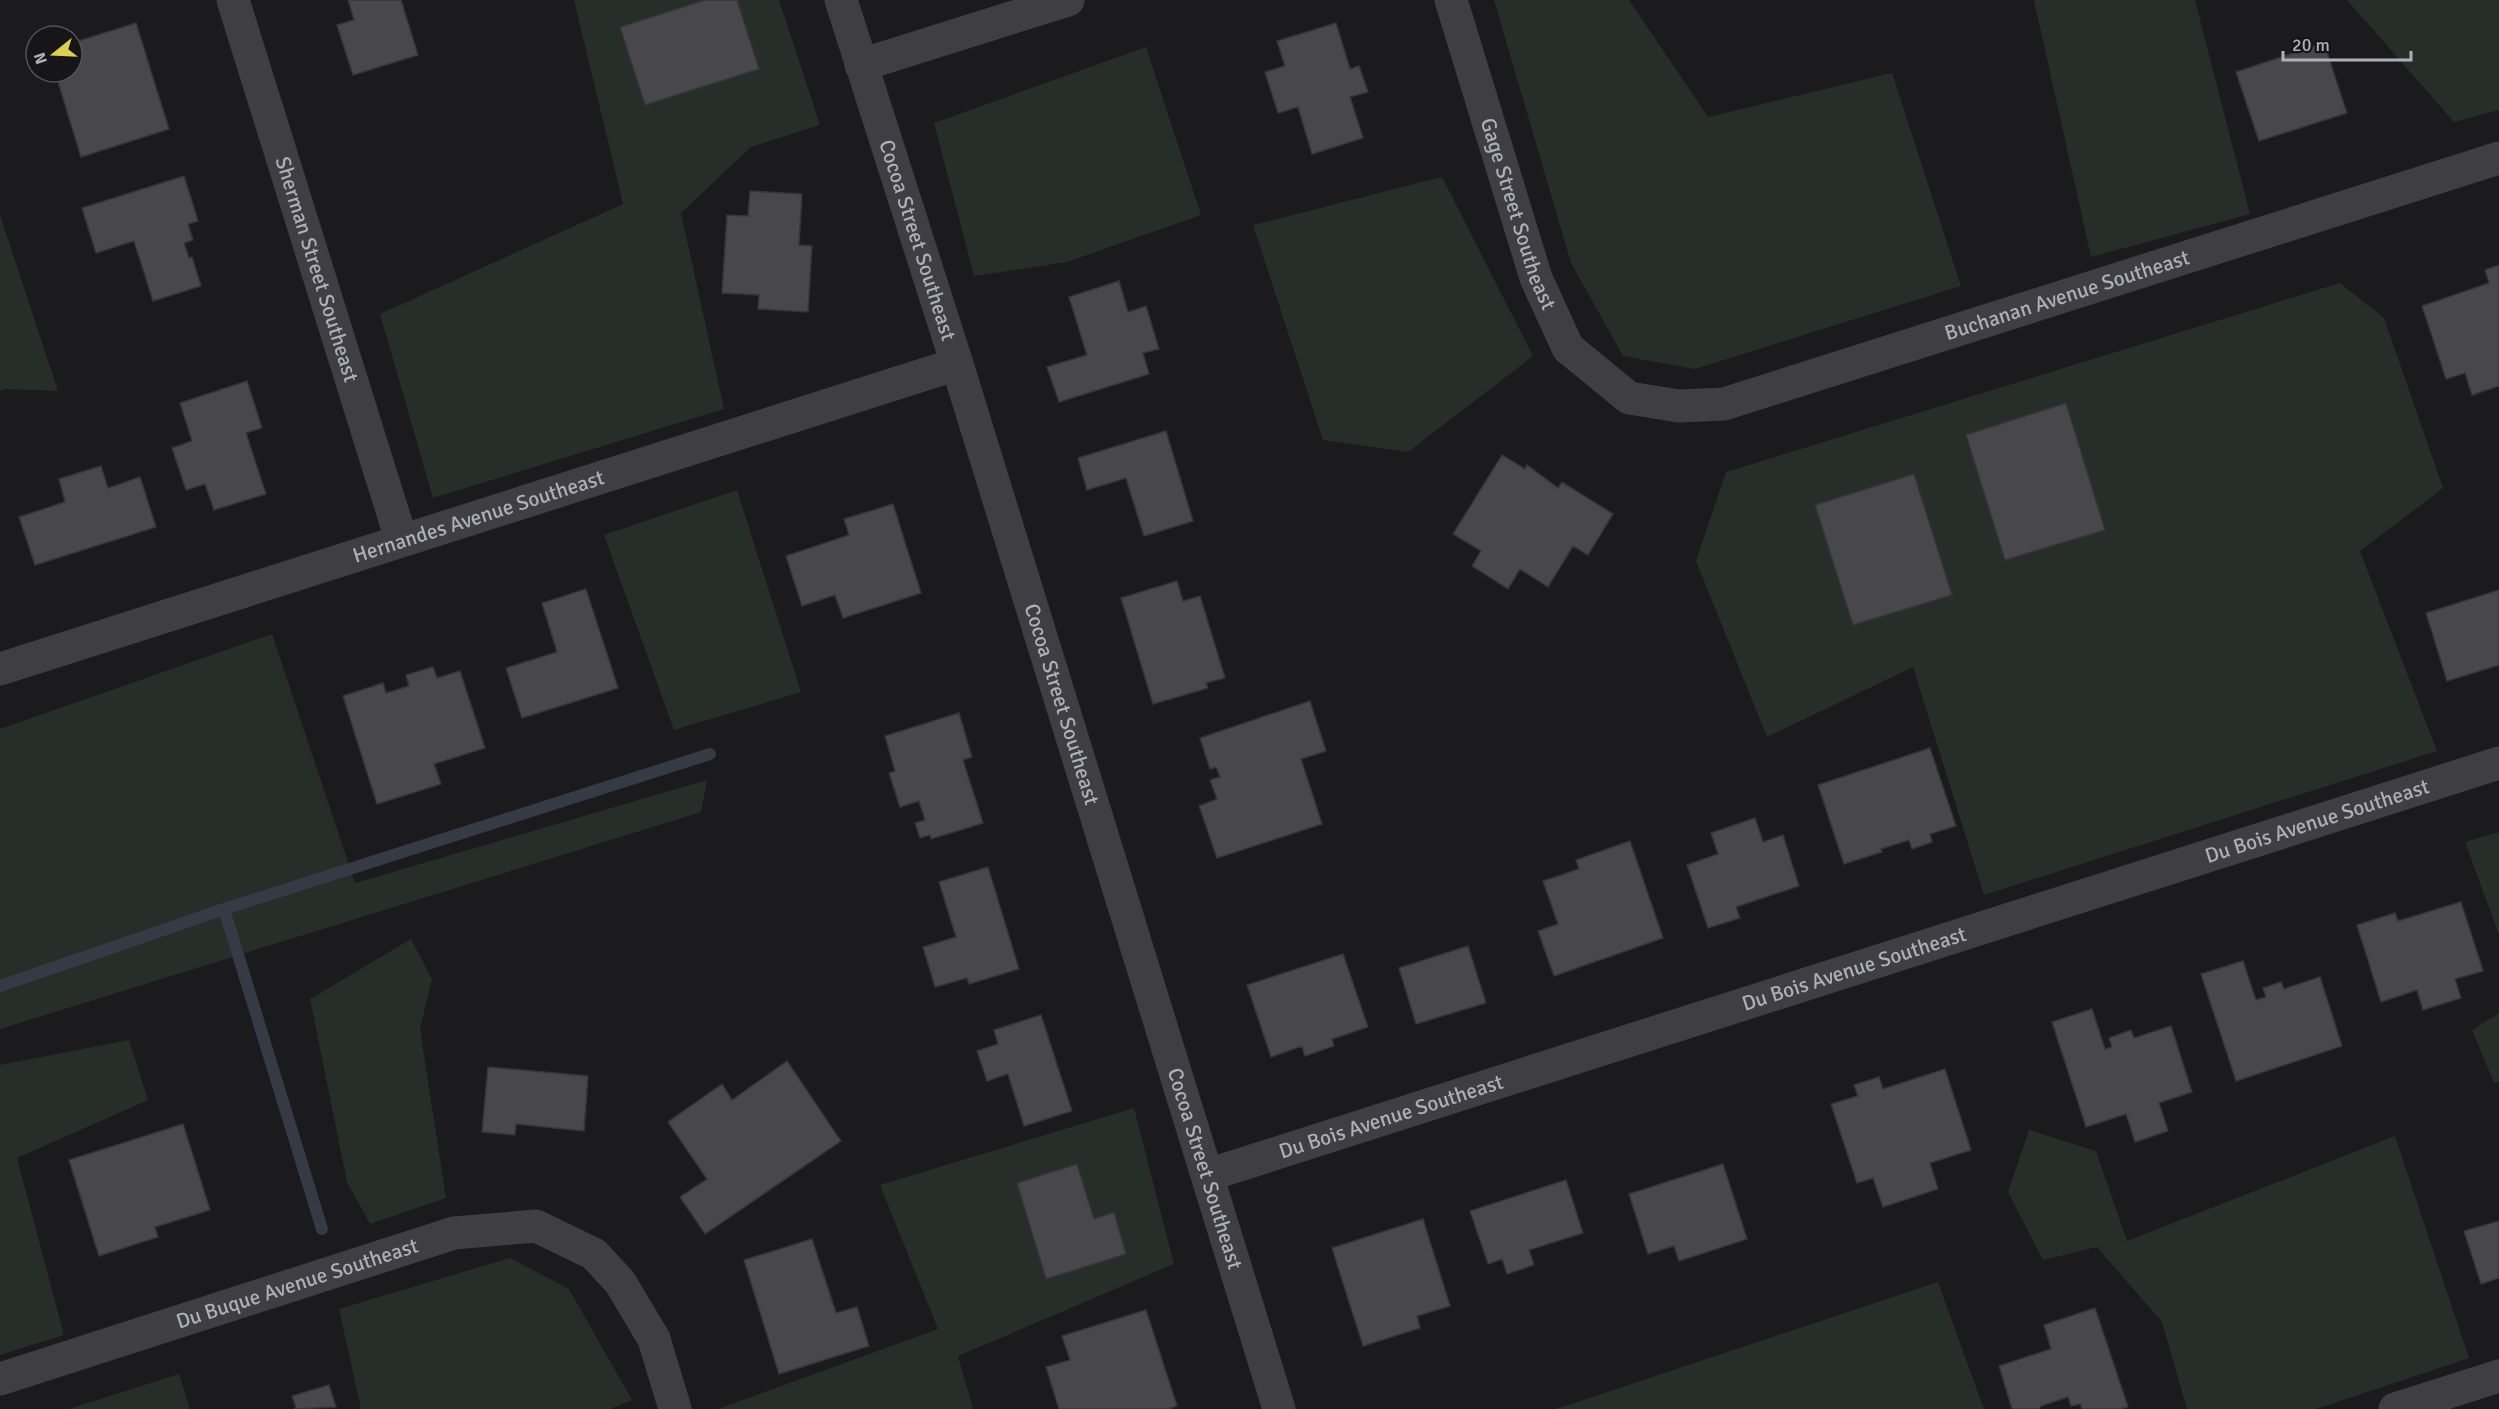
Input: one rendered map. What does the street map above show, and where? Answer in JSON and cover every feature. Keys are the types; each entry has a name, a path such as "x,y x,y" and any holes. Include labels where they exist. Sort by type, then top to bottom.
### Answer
{"street":[{"name":"Sherman Street Southeast","path":"233,0 401,539"},
{"name":"Cocoa Street Southeast","path":"841,0 957,364 1279,1409"},
{"path":"861,65 1068,0"},
{"name":"Gage Street Southeast","path":"1451,0 1536,278 1568,348 1629,398"},
{"name":"Buchanan Avenue Southeast","path":"1629,398 1679,406 1724,404 2499,158"},
{"name":"Hernandes Avenue Southeast","path":"0,669 401,539 957,364"},
{"name":"Du Bois Avenue Southeast","path":"1208,1175 2499,763"},
{"name":"Du Buque Avenue Southeast","path":"0,1379 453,1233 536,1226 594,1254 620,1282 654,1339 675,1409"},
{"path":"2395,1409 2499,1376"}],"shaded area":[{"path":"574,0 779,0 820,125 751,147 681,213 724,409 433,498 380,314 623,204"},
{"path":"1494,0 1629,0 1708,117 1892,73 1961,286 1695,369 1623,356 1571,263"},
{"path":"2034,0 2195,0 2250,214 2091,257"},
{"path":"2347,0 2499,0 2499,110 2454,122"},
{"path":"1146,47 1201,215 1067,262 974,276 934,123"},
{"path":"1442,177 1533,356 1408,452 1323,440 1253,225"},
{"path":"0,215 58,391 6,389 0,391"},
{"path":"2340,283 2384,318 2443,488 2360,551 2437,751 1984,895 1913,667 1767,737 1696,561 1726,472"},
{"path":"737,490 801,692 674,730 604,535"},
{"path":"272,634 355,883 707,780 701,812 0,1029 0,729"},
{"path":"2499,832 2499,935 2465,842"},
{"path":"411,939 432,979 420,1029 446,1198 370,1224 347,1182 310,999"},
{"path":"2499,1013 2499,1082 2494,1083 2472,1030"},
{"path":"129,1040 148,1100 17,1158 64,1335 0,1355 0,1065"},
{"path":"1134,1108 1174,1264 958,1356 973,1409 718,1409 938,1329 880,1185"},
{"path":"2029,1130 2096,1151 2127,1241 2395,1136 2469,1358 2316,1409 2187,1409 2162,1322 2097,1247 2043,1260 2008,1192"},
{"path":"510,1258 569,1289 632,1400 610,1409 361,1409 339,1309"},
{"path":"1938,1282 1984,1409 1556,1409"},
{"path":"179,1374 190,1409 69,1409"}],"building":[{"path":"348,0 401,0 418,55 353,75 337,25 354,20"},
{"path":"705,0 737,0 759,69 645,105 620,27"},
{"path":"136,23 169,129 81,157 59,84 84,84 84,39"},
{"path":"1336,23 1350,69 1359,66 1368,92 1350,97 1363,138 1312,154 1298,107 1278,113 1265,72 1285,66 1277,41"},
{"path":"2324,43 2347,113 2259,141 2236,72"},
{"path":"184,176 198,221 188,224 193,240 184,243 189,258 192,257 201,286 153,301 134,241 96,253 82,208"},
{"path":"750,191 802,194 799,245 812,246 808,312 758,309 759,295 722,293 727,215 748,216"},
{"path":"2499,265 2499,386 2472,395 2465,373 2446,379 2422,306 2489,283 2485,270"},
{"path":"1119,281 1128,312 1146,306 1159,349 1143,353 1149,374 1059,402 1047,367 1087,355 1069,297"},
{"path":"247,381 262,428 246,433 266,494 214,510 205,484 186,490 172,448 192,441 180,403"},
{"path":"2066,403 2105,530 2005,560 1966,435"},
{"path":"1166,431 1193,521 1144,536 1126,478 1087,490 1078,458"},
{"path":"1502,455 1525,469 1527,465 1558,488 1562,482 1613,514 1588,555 1573,546 1548,587 1520,569 1508,589 1472,566 1481,551 1453,534"},
{"path":"101,466 108,488 140,477 156,527 35,565 19,517 65,502 59,479"},
{"path":"1914,474 1952,595 1853,625 1815,505"},
{"path":"893,504 921,593 843,618 835,595 802,606 786,556 849,535 844,519"},
{"path":"1177,581 1183,601 1200,596 1225,678 1206,683 1208,688 1153,704 1121,598"},
{"path":"586,589 618,688 522,718 506,668 557,652 542,603"},
{"path":"2499,590 2499,665 2447,681 2426,613"},
{"path":"433,667 437,678 460,671 485,748 434,764 441,784 377,804 343,696 383,683 386,693 409,686 406,675"},
{"path":"1310,701 1326,751 1301,759 1322,824 1217,858 1199,806 1217,799 1210,780 1220,777 1216,767 1210,769 1200,738"},
{"path":"959,713 972,757 963,760 983,823 931,839 930,835 920,838 915,823 925,820 919,801 900,807 889,773 895,771 885,736"},
{"path":"1930,748 1956,826 1930,834 1932,842 1912,849 1909,840 1881,849 1882,852 1844,864 1818,785"},
{"path":"1755,818 1763,842 1783,835 1799,886 1736,907 1740,918 1708,928 1687,865 1718,854 1711,833"},
{"path":"1630,841 1663,938 1554,976 1538,931 1558,924 1543,881 1579,869 1576,860"},
{"path":"988,867 1019,969 969,984 967,978 935,987 923,947 956,937 939,882"},
{"path":"2461,902 2483,971 2455,979 2461,998 2423,1010 2417,990 2381,1002 2357,925 2395,913 2398,921"},
{"path":"1468,946 1486,1003 1416,1024 1399,968"},
{"path":"1343,954 1368,1027 1332,1039 1334,1046 1305,1056 1302,1046 1271,1057 1247,985"},
{"path":"2243,961 2256,1000 2266,997 2263,988 2281,982 2284,989 2320,977 2342,1046 2236,1081 2201,974"},
{"path":"2092,1009 2105,1049 2112,1047 2109,1038 2131,1030 2134,1038 2171,1026 2192,1092 2159,1103 2168,1131 2135,1142 2126,1114 2086,1127 2052,1022"},
{"path":"1041,1015 1072,1111 1024,1126 1008,1074 987,1081 977,1051 998,1044 994,1030"},
{"path":"787,1061 841,1141 705,1234 680,1197 707,1179 668,1122 722,1084 732,1100"},
{"path":"488,1067 588,1076 584,1131 516,1124 515,1135 482,1132"},
{"path":"1945,1069 1971,1150 1930,1163 1938,1189 1883,1207 1873,1178 1857,1183 1831,1104 1858,1096 1854,1085 1879,1077 1883,1089"},
{"path":"183,1124 210,1210 155,1227 158,1237 99,1256 69,1160"},
{"path":"1077,1164 1094,1219 1114,1212 1126,1254 1046,1279 1017,1183"},
{"path":"1723,1164 1747,1239 1679,1261 1674,1246 1648,1254 1629,1194"},
{"path":"1566,1180 1583,1233 1529,1250 1534,1265 1507,1274 1502,1259 1488,1264 1470,1211"},
{"path":"1423,1219 1450,1306 1417,1316 1420,1328 1363,1346 1332,1248"},
{"path":"2499,1221 2499,1278 2481,1284 2464,1231"},
{"path":"812,1239 836,1313 857,1307 869,1346 779,1374 744,1260"},
{"path":"2095,1308 2128,1407 2082,1409 2080,1404 2071,1406 2068,1397 2041,1406 2039,1409 2012,1409 1999,1366 2051,1349 2044,1325"},
{"path":"1146,1310 1177,1406 1168,1409 1059,1409 1046,1367 1070,1360 1062,1336"},
{"path":"329,1385 336,1407 294,1409 296,1408 292,1396"}],"waterway":[{"path":"0,986 224,909 710,754"},
{"path":"224,909 322,1229"}]}
